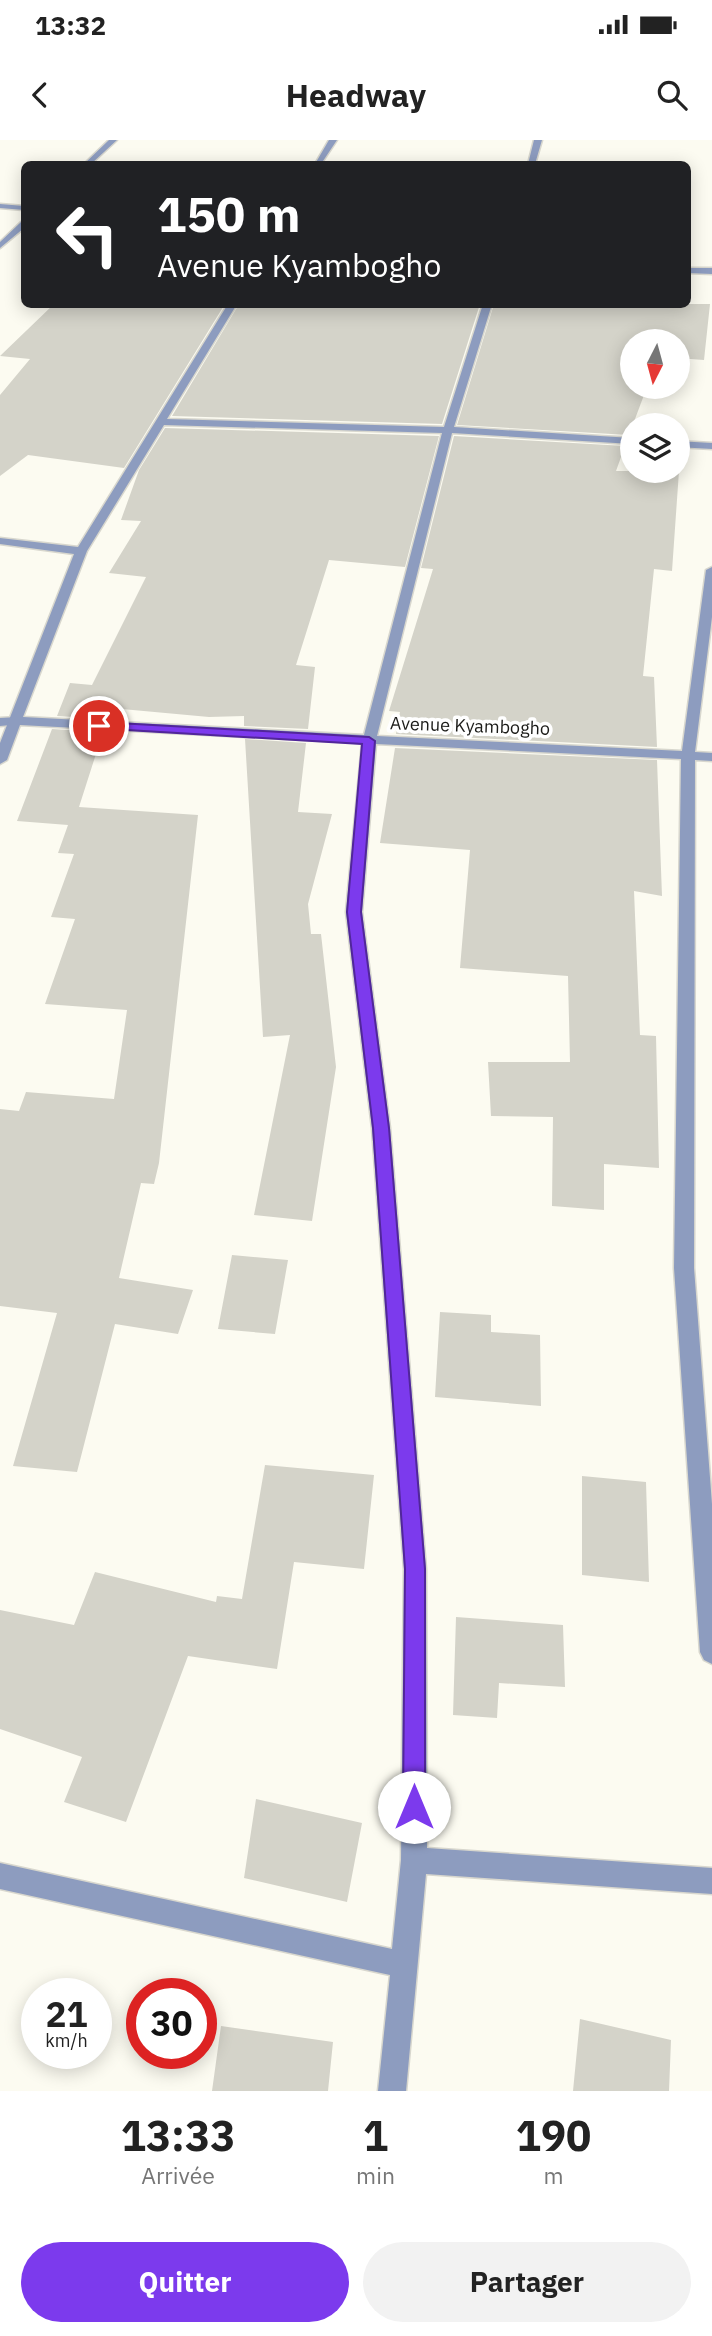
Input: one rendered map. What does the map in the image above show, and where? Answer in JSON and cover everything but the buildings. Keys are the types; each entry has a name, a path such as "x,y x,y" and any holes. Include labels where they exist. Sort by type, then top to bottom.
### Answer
{"street":[{"path":"91,161 113,140"},
{"path":"320,161 333,140"},
{"path":"532,161 538,140"},
{"path":"0,206 21,208"},
{"path":"0,246 21,227"},
{"path":"691,270 712,271"},
{"path":"0,760 81,551 231,308"},
{"path":"392,2091 414,1860 415,1569 381,1128 354,912 369,741 448,430 487,308"},
{"path":"161,422 448,430 620,441"},
{"path":"690,445 712,446"},
{"path":"0,541 81,551"},
{"path":"712,570 688,754 684,1268 712,1652"},
{"name":"Avenue Kyambogho","path":"0,722 712,757"},
{"path":"414,1860 712,1881"},
{"path":"0,1876 405,1965"}],"route":[{"path":"99,726 369,741 354,912 381,1128 415,1569 414,1807"}]}
